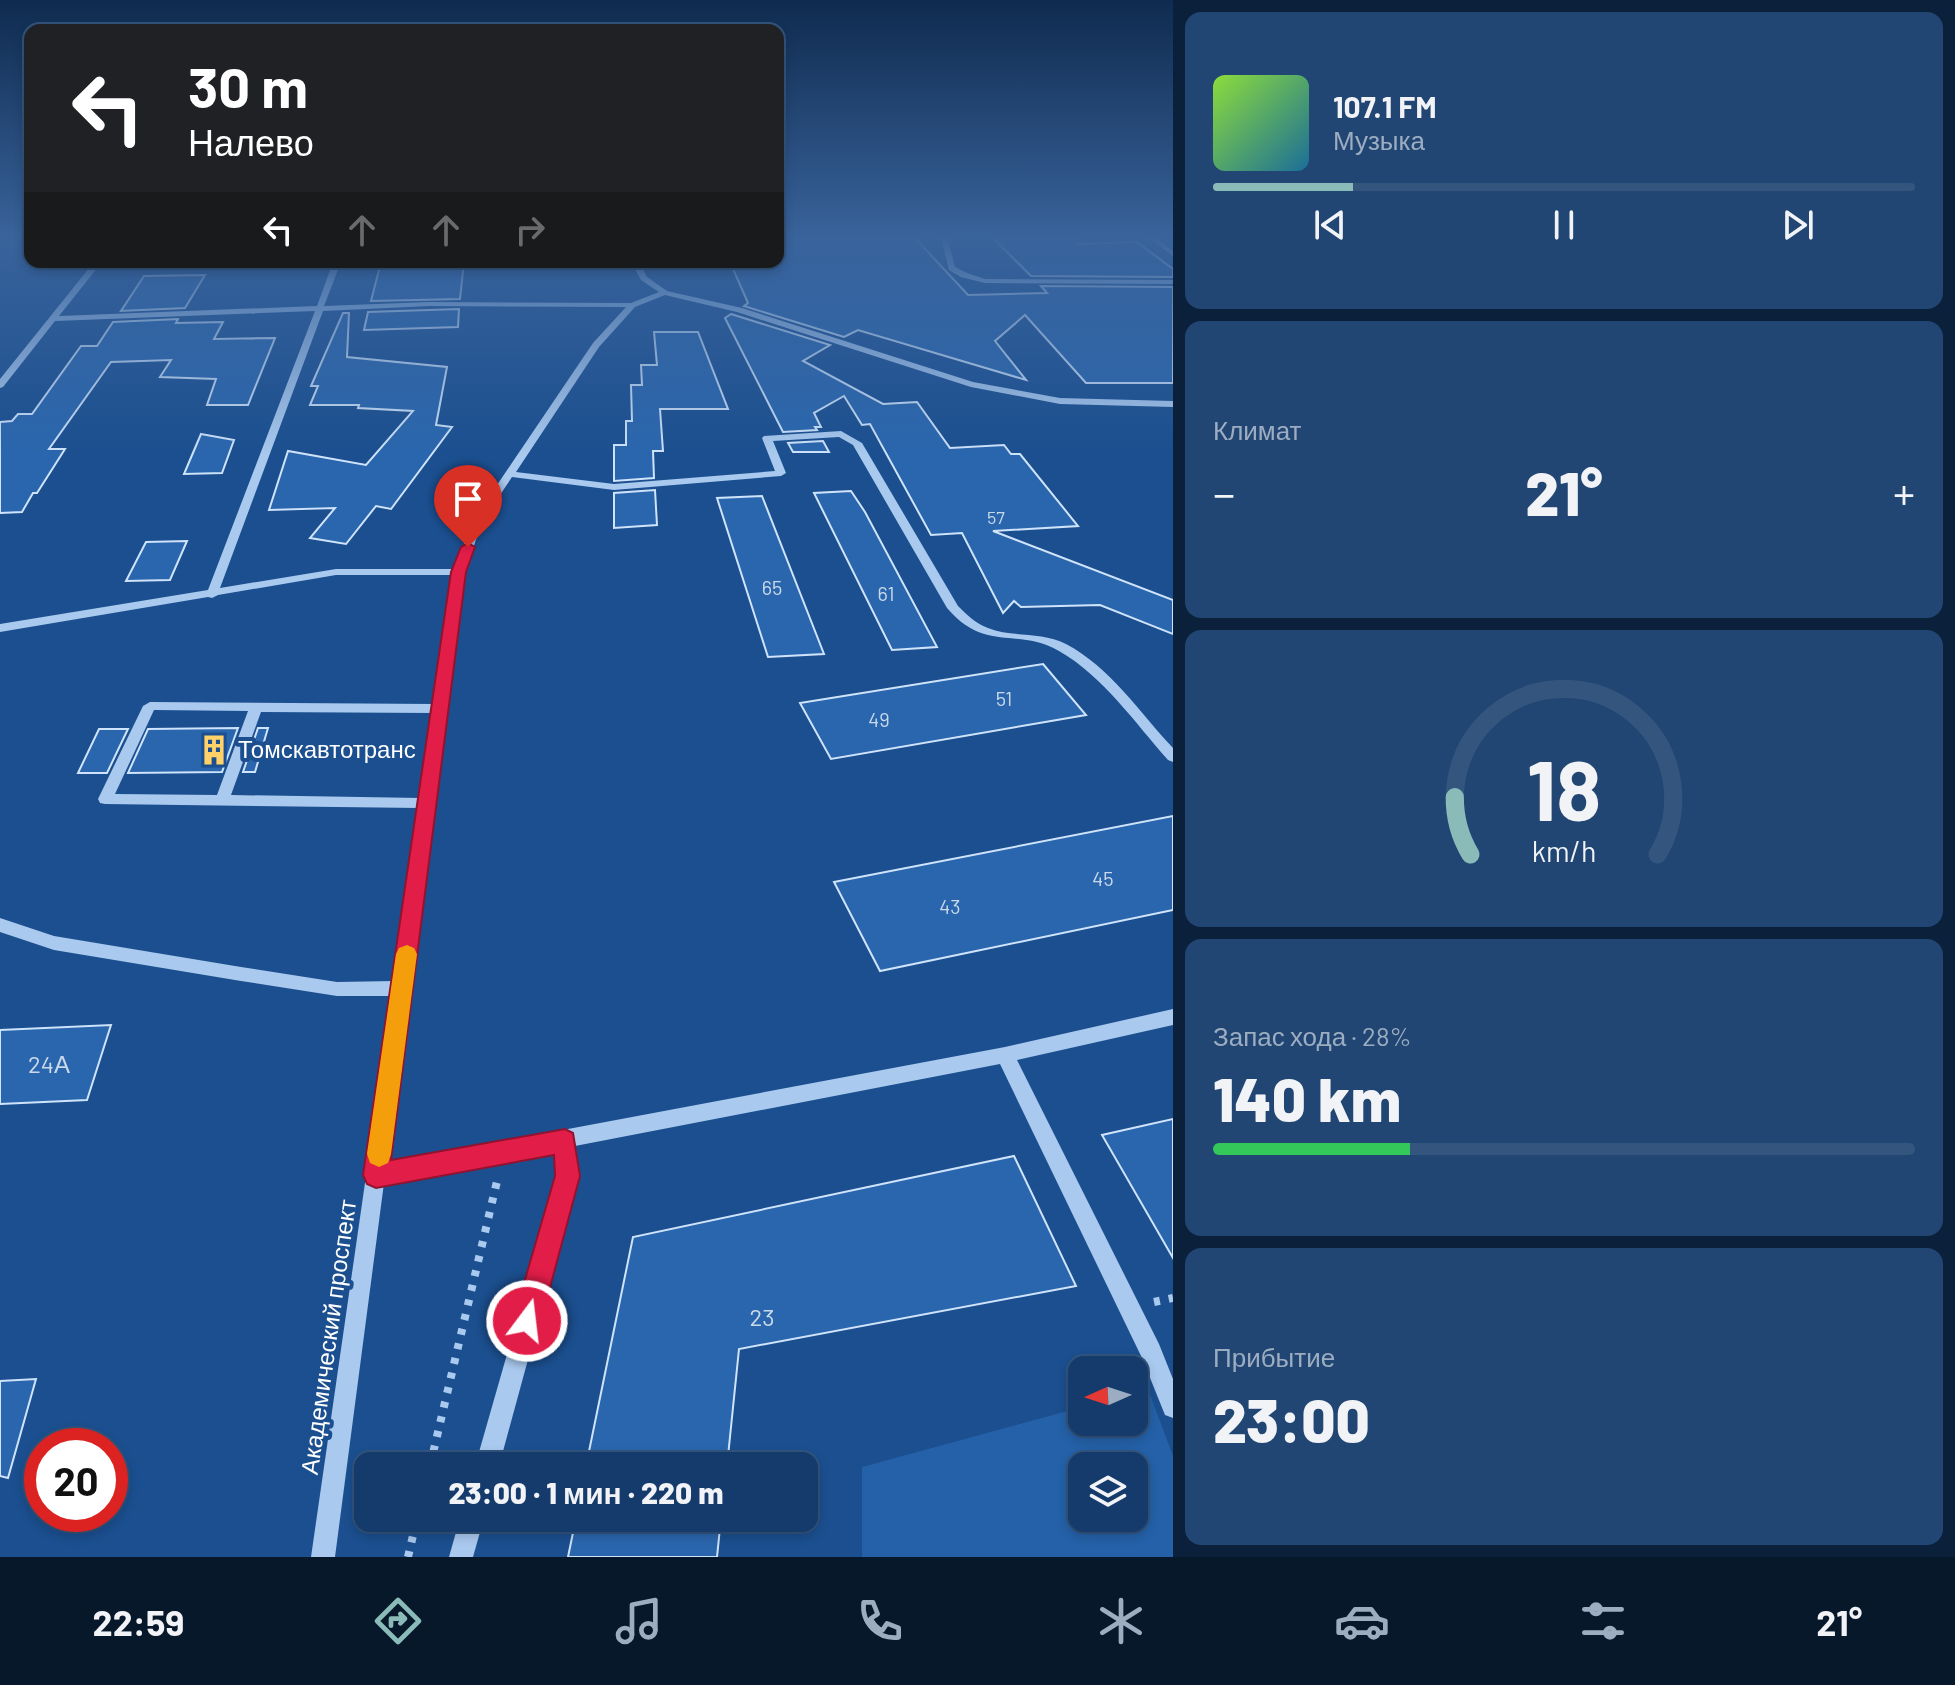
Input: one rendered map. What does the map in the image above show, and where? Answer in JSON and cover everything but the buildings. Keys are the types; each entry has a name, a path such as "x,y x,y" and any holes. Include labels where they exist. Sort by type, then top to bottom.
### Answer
{"street":[{"path":"0,385 60,310"},
{"path":"212,595 319,310"},
{"path":"53,319 325,310"},
{"name":"Академический проспект","path":"323,1557 459,572 477,522 596,345 628,310"},
{"path":"737,310 849,347 1010,394 1109,405 1173,404"},
{"path":"509,474 614,487 781,473 767,438 841,434 857,443 953,608 968,626 997,636 1037,638 1062,647 1083,661 1173,757"},
{"path":"0,628 336,572 459,572"},
{"path":"427,803 105,799 150,706 440,709"},
{"path":"222,800 256,707"},
{"path":"0,925 54,943 241,974 337,989 402,988"},
{"path":"376,1175 1005,1055 1173,1017"},
{"path":"1005,1055 1151,1352 1173,1407"},
{"path":"491,1452 568,1176 565,1141"},
{"path":"461,1557 468,1532"}],"path":[{"path":"433,1452 504,1152"},
{"path":"408,1557 414,1532"}],"shaded area":[{"path":"1148,1389 1173,1456 1173,1557 862,1557 862,1467 1068,1411 1068,1436 1148,1436"}],"slow traffic":[{"path":"379,1154 407,954"}],"place":[{"name":"Томскавтотранс","path":"214,750"}],"route":[{"path":"468,547 459,572 376,1175 565,1141 568,1176 527,1321"}]}
